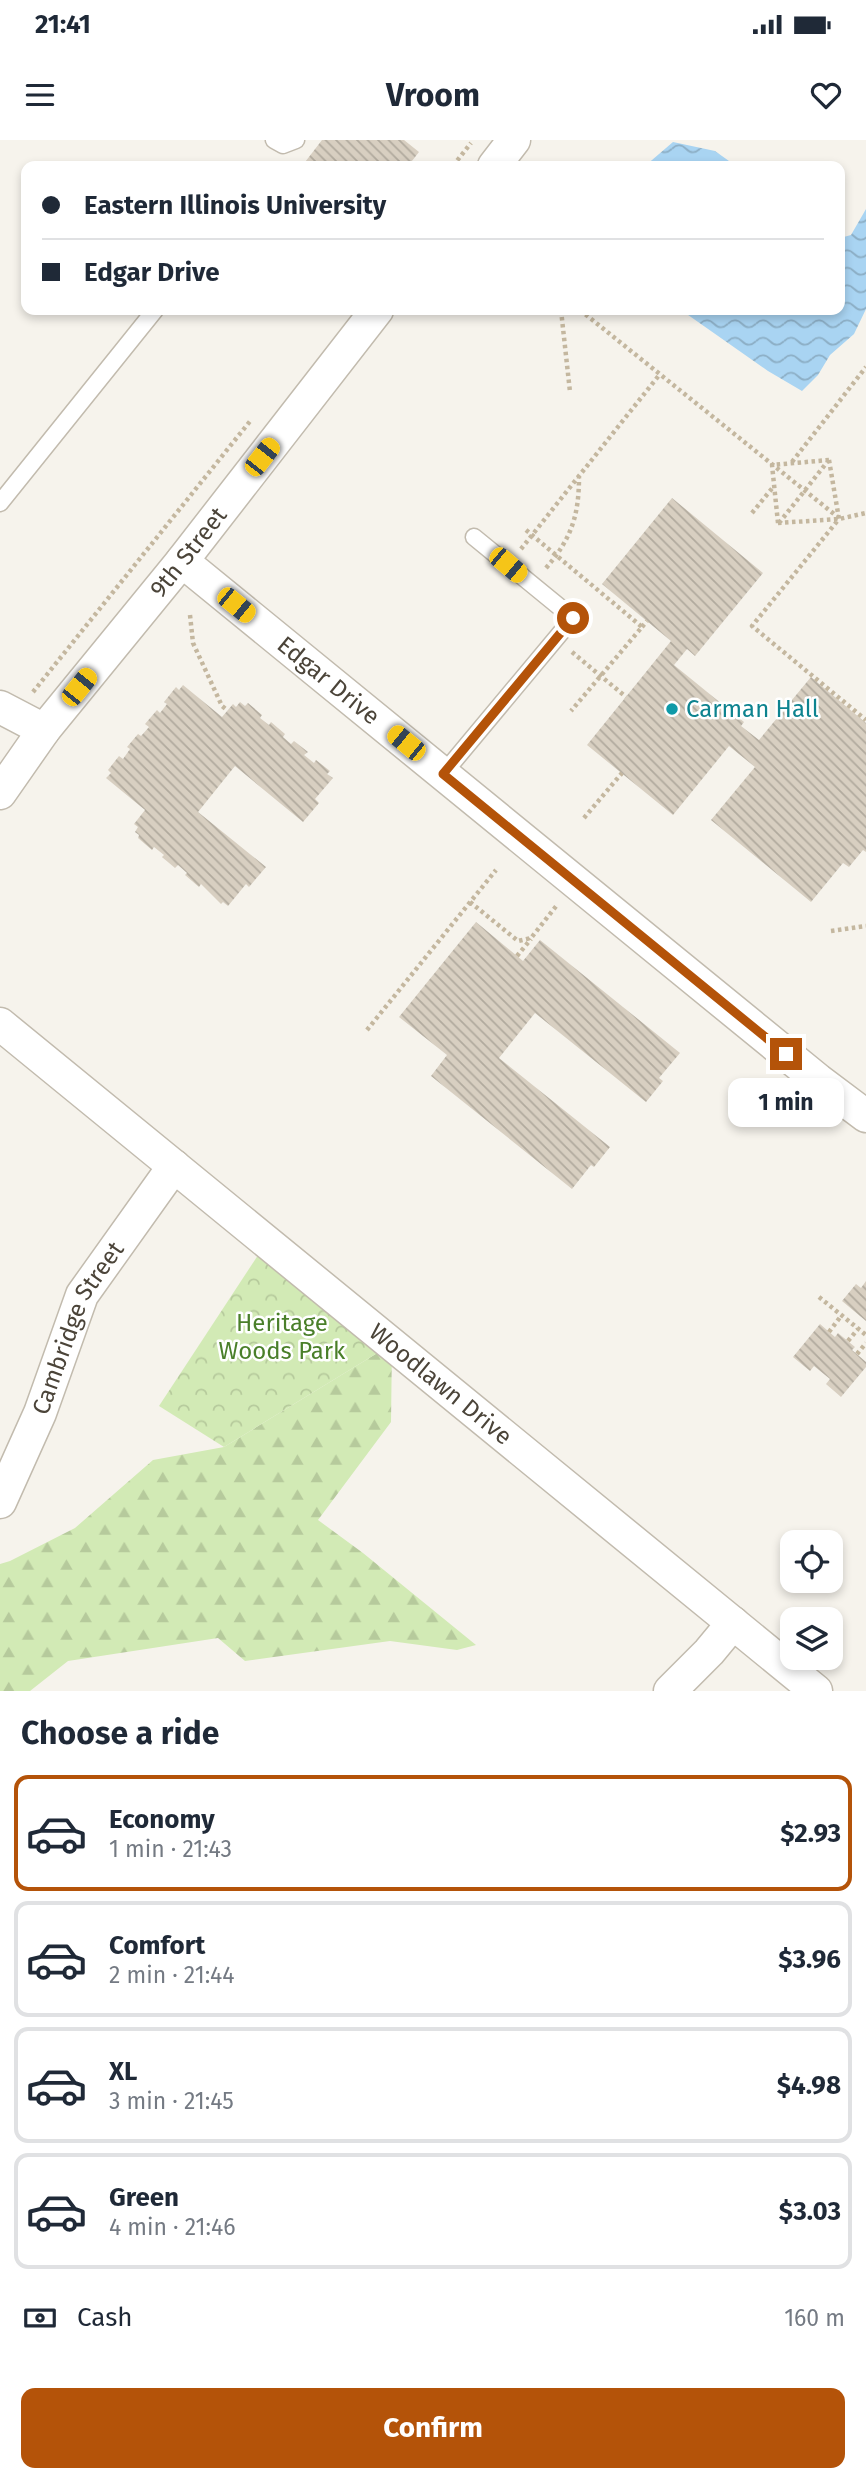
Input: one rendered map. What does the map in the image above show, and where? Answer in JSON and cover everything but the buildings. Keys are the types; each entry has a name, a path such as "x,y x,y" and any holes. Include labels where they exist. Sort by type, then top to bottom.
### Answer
{"street":[{"path":"498,161 514,140"},
{"name":"9th Street","path":"0,793 44,730 182,561 373,315"},
{"name":"Edgar Drive","path":"182,561 818,1080 866,1116"},
{"path":"0,707 44,730"},
{"name":"Woodlawn Drive","path":"0,1024 816,1691"},
{"name":"Cambridge Street","path":"0,1502 40,1413 82,1295 174,1166"},
{"path":"670,1691 709,1652 733,1623"}],"lane":[{"path":"274,140 283,145 296,140"},
{"path":"0,503 151,315"},
{"path":"443,774 573,618 474,537"}],"path":[{"path":"457,161 474,140"},
{"path":"562,315 570,393"},
{"path":"586,315 839,519"},
{"path":"792,462 866,367"},
{"path":"508,565 660,374"},
{"path":"32,692 253,418"},
{"path":"772,464 829,460"},
{"path":"778,523 829,460"},
{"path":"829,460 839,519 752,626 866,720"},
{"path":"772,464 778,523"},
{"path":"533,585 570,536 579,494 579,476"},
{"path":"752,513 775,485"},
{"path":"778,523 839,519 866,513"},
{"path":"190,615 193,643 222,706 227,710"},
{"path":"642,627 647,621"},
{"path":"556,639 626,696"},
{"path":"584,818 622,774"},
{"path":"367,1030 496,870"},
{"path":"517,956 562,899"},
{"path":"470,902 519,941 531,938"},
{"path":"831,930 866,926"},
{"path":"819,1297 866,1335"},
{"path":"829,1332 842,1316"},
{"path":"848,1341 858,1329"},
{"path":"857,1354 866,1343"}],"green space":[{"name":"Heritage Woods Park","path":"266,1243 392,1344 224,1447 159,1406"},
{"path":"392,1344 391,1422 318,1520 476,1645 457,1650 390,1641 245,1661 218,1638 68,1661 30,1691 0,1691 0,1564 75,1528 153,1460 224,1447"}],"water":[{"path":"673,142 715,151 729,161 651,161"},
{"path":"866,209 866,309 854,334 830,355 818,375 802,391 768,371 688,315 845,315 845,237 851,235"}],"place":[{"name":"Carman Hall","path":"672,709"}],"route":[{"path":"573,618 443,774 786,1054"}]}
